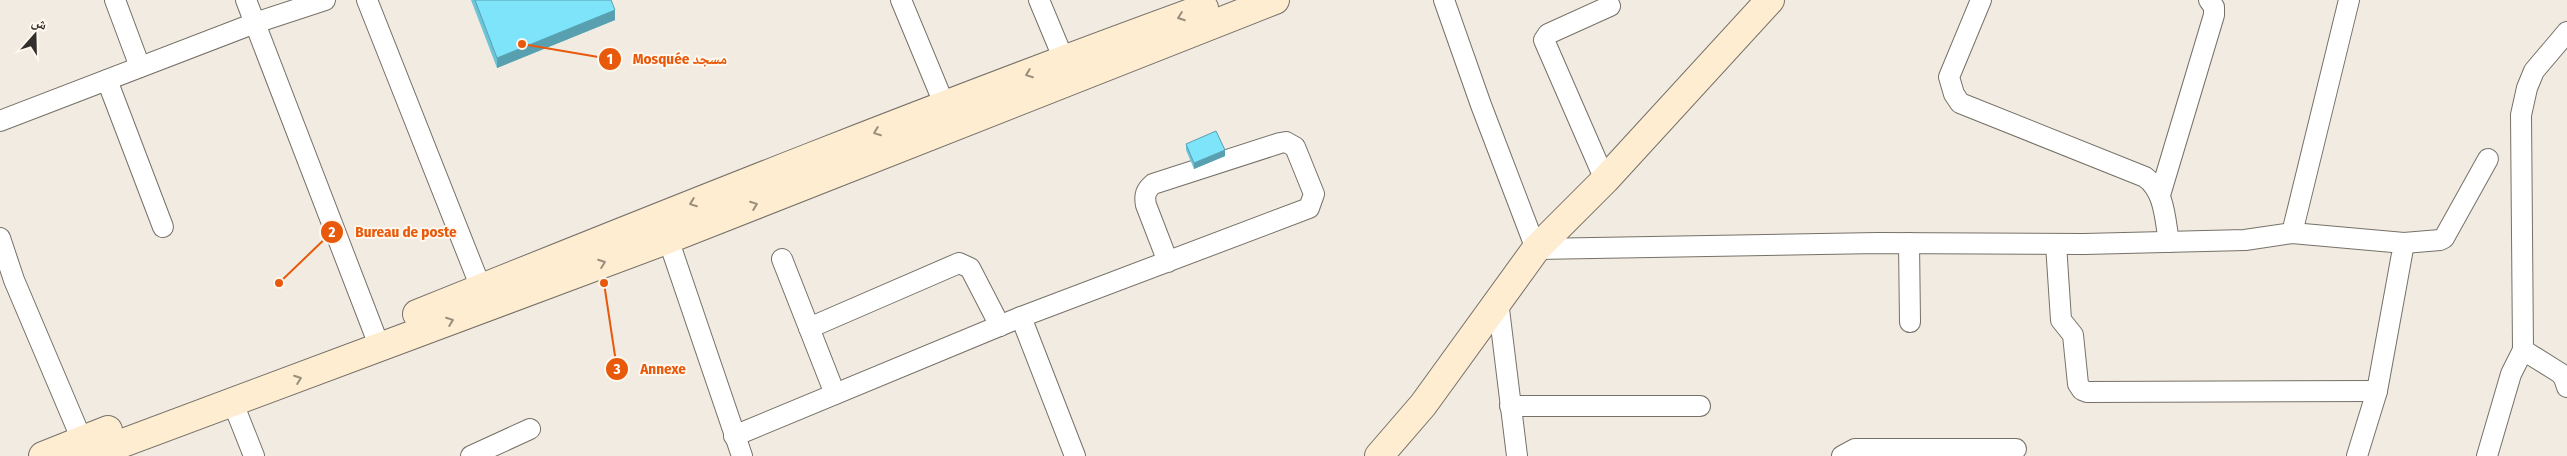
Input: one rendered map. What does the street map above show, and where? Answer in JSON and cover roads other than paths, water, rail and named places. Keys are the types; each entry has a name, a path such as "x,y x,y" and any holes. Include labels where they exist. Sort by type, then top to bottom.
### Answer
{"main road":[{"path":"43,456 86,451 233,402 377,340 481,288 664,227 945,106 1064,60 1232,5 1275,0"},
{"path":"1379,456 1423,405 1536,249 1605,180 1770,0"},
{"path":"86,451 377,340 1232,5"}],"street":[{"path":"115,0 140,67"},
{"path":"246,0 377,340"},
{"path":"0,121 254,23 323,0"},
{"path":"366,0 481,288"},
{"path":"901,0 945,106"},
{"path":"1039,0 1064,60"},
{"path":"1444,0 1481,105 1536,249 1909,243 2056,244 2169,242 2245,240 2292,233 2404,243 2440,240 2444,238 2488,160"},
{"path":"1981,0 1949,77 1954,94 1960,103 2145,177 2151,181 2160,195 2169,242"},
{"path":"2160,195 2214,15 2214,7 2210,0"},
{"path":"2292,233 2350,0"},
{"path":"1605,180 1544,40 1548,34 1610,6"},
{"path":"2487,456 2511,374 2523,350 2522,115 2527,88 2534,71 2567,32"},
{"path":"107,80 163,227"},
{"path":"734,436 1021,317 1168,262 1309,208 1314,194 1296,146 1280,142 1153,184 1144,197 1168,262"},
{"path":"664,227 742,456"},
{"path":"0,238 7,283 86,451"},
{"path":"1909,243 1910,322"},
{"path":"2357,456 2378,391 2404,243"},
{"path":"2056,244 2061,320 2073,335 2078,384 2082,390 2087,392 2378,391"},
{"path":"782,259 834,394"},
{"path":"809,328 959,263 970,268 1000,326"},
{"path":"1498,301 1517,456"},
{"path":"1021,317 1075,456"},
{"path":"2523,350 2560,373 2564,378 2567,388"},
{"path":"233,402 254,456"},
{"path":"1510,406 1700,406"},
{"path":"471,456 530,429"},
{"path":"1842,456 1855,449 2016,449"}],"place":[{"name":"Mosquée مسجد","path":"522,44"},
{"name":"Bureau de poste","path":"279,283"},
{"name":"Annexe","path":"604,283"}]}
